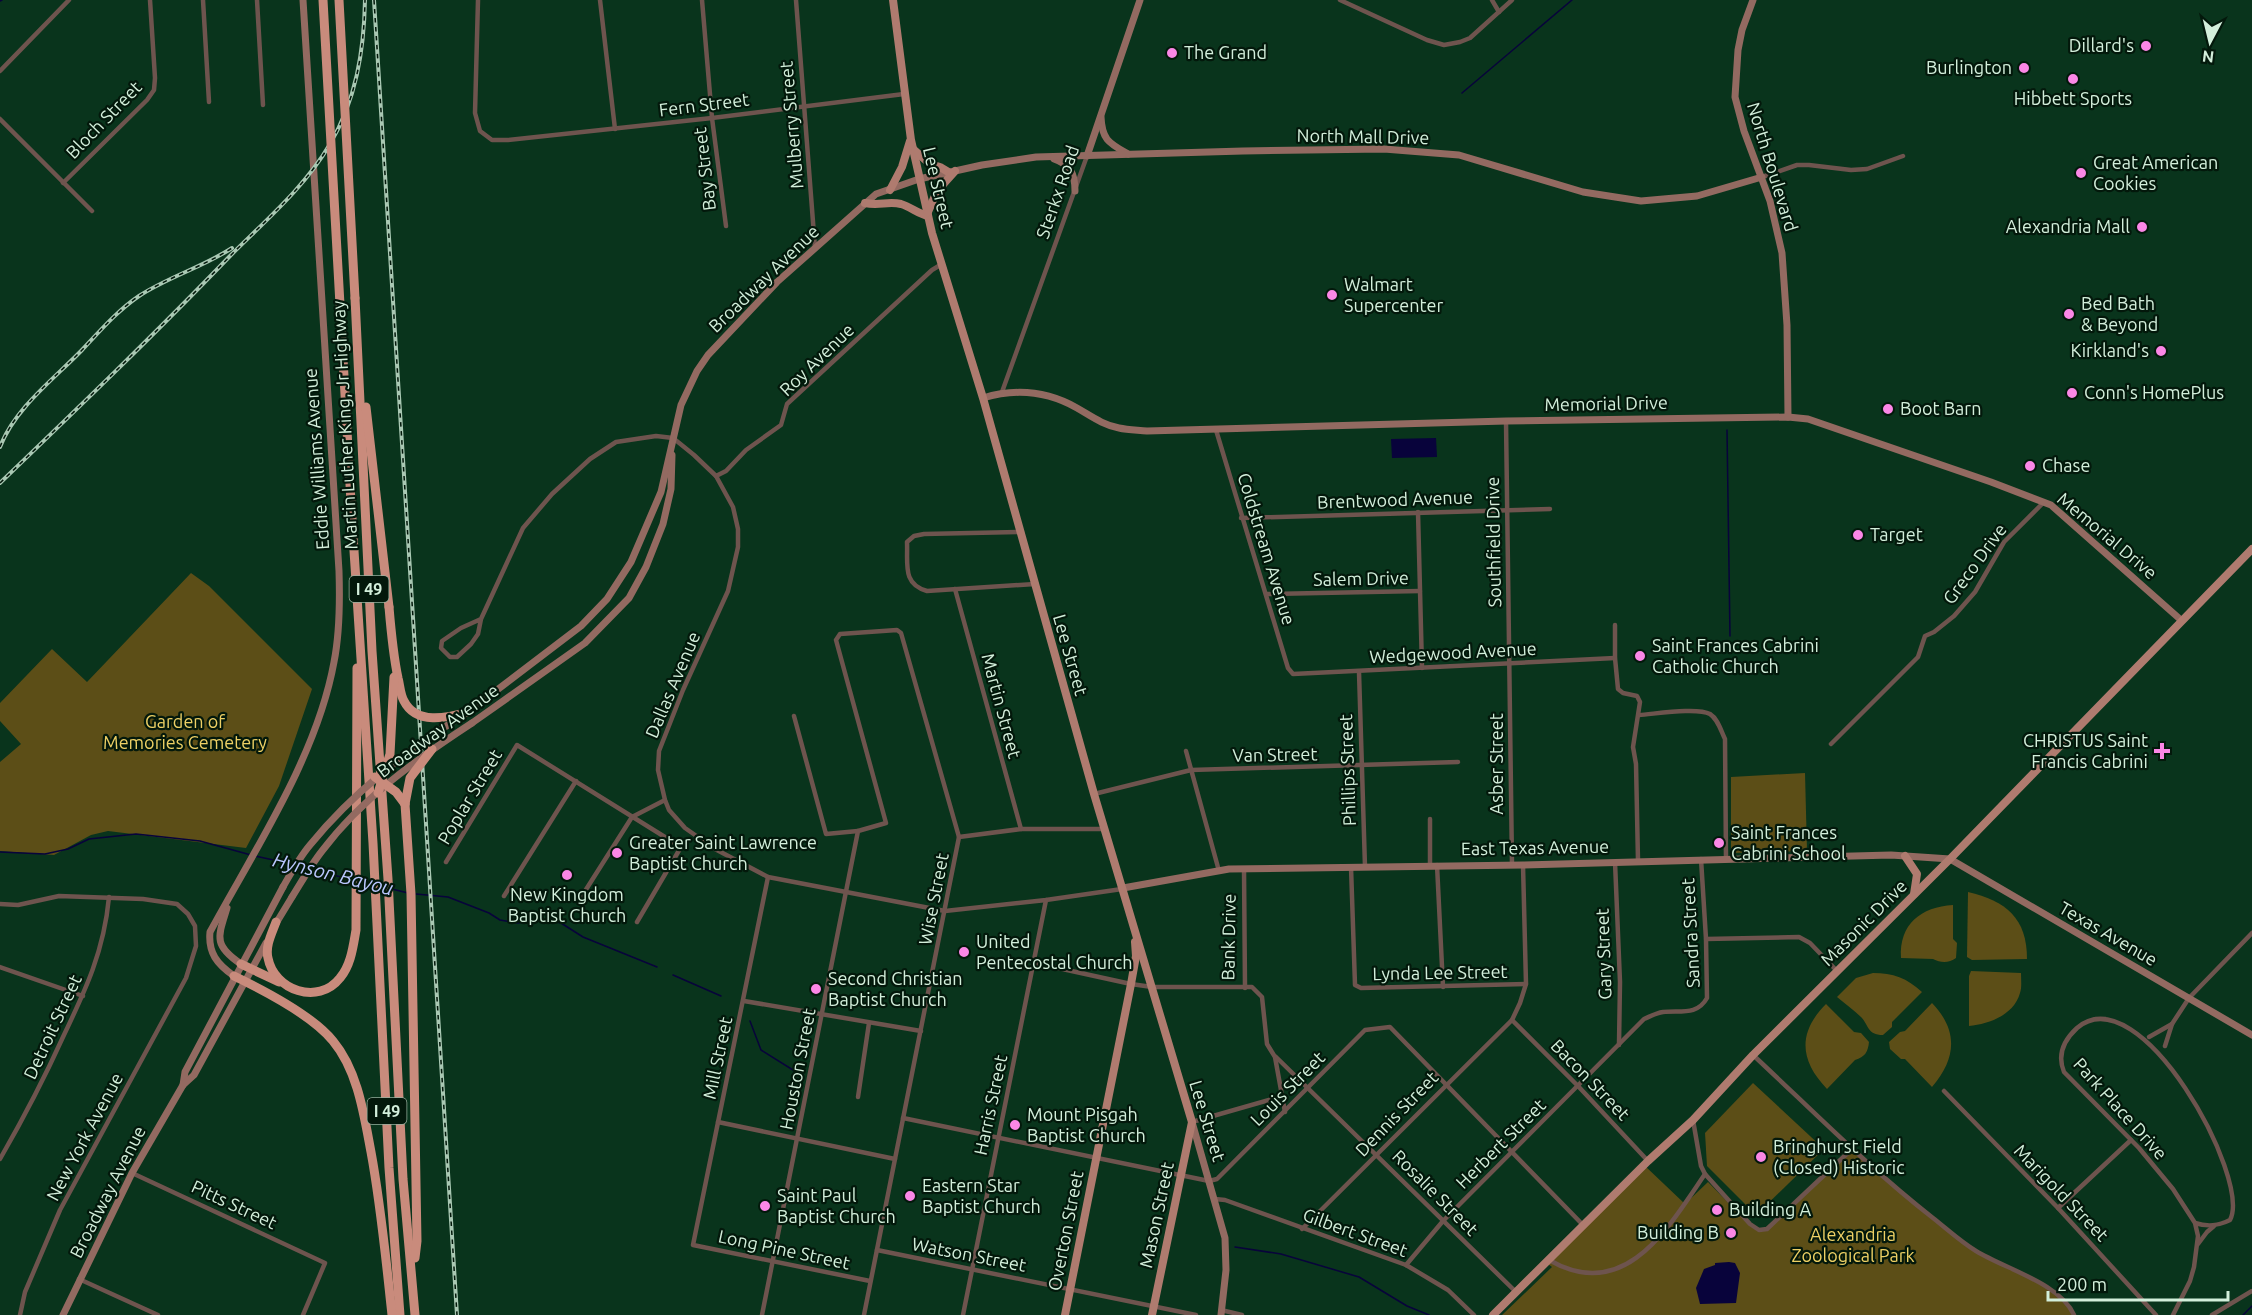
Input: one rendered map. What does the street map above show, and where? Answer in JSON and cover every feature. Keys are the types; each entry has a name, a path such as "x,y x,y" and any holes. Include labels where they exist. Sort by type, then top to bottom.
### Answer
{"highway":[{"name":"Martin Luther King, Jr Highway","path":"323,0 352,520 375,877 389,1168 400,1315"},
{"name":"Martin Luther King, Jr Highway","path":"339,0 372,651 390,910 403,1179 416,1315"},
{"path":"356,317 393,655 393,724 387,769 378,792"},
{"path":"241,963 296,991 311,994 330,987 339,979 350,961 357,930 358,601"},
{"path":"393,655 403,700 411,710 430,718 447,718 468,712"},
{"path":"413,1279 417,1241 414,1033 411,894 405,804 410,778 432,749"},
{"path":"382,781 405,804"},
{"path":"276,922 270,938 267,957 275,976 284,984"},
{"path":"234,976 319,1027 334,1042 348,1068 363,1106 379,1196 392,1315"}],"main road":[{"name":"Lee Street","path":"892,0 910,140 928,214 1022,532 1094,794 1192,1122"},
{"path":"890,190 902,167 910,140"},
{"path":"865,203 878,206 890,203 899,204 909,207 919,215 928,214 937,190 953,172 930,164 913,148"},
{"name":"Masonic Drive","path":"1493,1315 1648,1161 1693,1120 1753,1055 1950,859 2252,549"},
{"path":"1905,856 1916,869 1914,894"},
{"name":"Overton Street","path":"1065,1315 1131,984 1136,949 1129,905"},
{"name":"Mason Street","path":"1152,1315 1192,1122"}],"street":[{"path":"0,71 69,0"},
{"name":"Bloch Street","path":"63,183 154,90 150,0"},
{"path":"203,0 209,102"},
{"path":"257,0 263,105"},
{"name":"Eddie Williams Avenue","path":"234,976 213,957 209,945 210,932 311,741 334,663 339,617 339,571 303,0"},
{"name":"Fern Street","path":"478,0 476,123 480,131 492,140 615,129 904,94"},
{"path":"600,0 615,129"},
{"name":"Bay Street","path":"702,0 712,118 726,226"},
{"name":"Mulberry Street","path":"796,0 815,248"},
{"name":"Sterkx Road","path":"1002,392 1075,191 1140,0"},
{"path":"1340,0 1427,40 1444,45 1470,38 1512,0"},
{"path":"1492,0 1499,12"},
{"name":"North Boulevard","path":"1753,0 1742,30 1738,50 1735,97 1744,131 1770,201 1785,270 1788,417"},
{"path":"1101,114 1102,131 1107,140 1130,155"},
{"path":"0,119 92,211"},
{"name":"North Mall Drive","path":"919,179 982,165 1049,157 1384,149 1459,155 1583,192 1641,201 1697,196 1797,165 1851,170 1867,169 1903,156"},
{"path":"1049,157 1066,163 1070,168 1075,177 1075,191"},
{"name":"Broadway Avenue","path":"387,769 427,738 468,712 581,626 607,599 631,562 650,520 661,492 681,405 697,371 708,355 777,282 865,203 874,196 919,179"},
{"name":"Roy Avenue","path":"716,477 726,471 746,450 781,425 787,404 932,270 942,264"},
{"name":"Memorial Drive","path":"983,398 1002,392 1032,392 1056,397 1098,421 1119,428 1167,431 1506,421 1788,417 1822,423 2044,502 2061,513 2181,620"},
{"name":"Southfield Drive","path":"1506,421 1510,663"},
{"name":"Coldstream Avenue","path":"1216,430 1288,668 1293,674"},
{"path":"481,619 451,634 442,641 441,648 450,657 457,657 471,644 478,634 481,619 523,528 552,494 590,459 616,442 656,436 673,438"},
{"name":"Broadway Avenue","path":"183,1085 185,1072 234,976 308,846 347,804 472,723 585,643 629,598 646,567 663,524 671,489 673,438"},
{"name":"Dallas Avenue","path":"673,438 716,477 733,507 738,529 738,547 728,591 683,690 659,751 658,770 665,800 669,810 685,828 715,849 768,877 945,911 1046,900 1123,888"},
{"name":"Greco Drive","path":"1831,744 1918,657 1925,636 1934,632 1954,616 1976,592 2004,543 2044,502"},
{"name":"Brentwood Avenue","path":"1241,518 1550,509"},
{"path":"1418,513 1422,668"},
{"path":"1022,532 914,536 907,542 909,580 915,588 927,591 1035,584"},
{"name":"Martin Street","path":"956,589 1021,829"},
{"name":"Salem Drive","path":"1266,594 1420,591"},
{"path":"1615,624 1618,689 1623,693 1637,696 1640,702 1633,747 1636,764 1638,861"},
{"name":"Wise Street","path":"858,831 886,823 836,640 840,634 897,630 901,633 959,837 864,1315"},
{"name":"Wedgewood Avenue","path":"1293,674 1615,657"},
{"name":"Asber Street","path":"1510,663 1512,865"},
{"name":"Phillips Street","path":"1359,672 1365,867"},
{"path":"1639,716 1698,711 1710,714 1718,723 1725,739 1726,859"},
{"path":"794,716 826,834 858,831"},
{"name":"Poplar Street","path":"446,862 517,745 576,781"},
{"path":"1186,752 1219,871"},
{"name":"Van Street","path":"1094,794 1191,770 1458,762"},
{"path":"504,896 576,781 681,847 637,922"},
{"name":"Broadway Avenue","path":"63,1315 132,1173 183,1085 194,1075 253,969 276,922 322,850 378,792"},
{"path":"580,899 632,817 665,800"},
{"path":"1430,819 1443,987"},
{"path":"959,837 1021,829 1106,830"},
{"name":"Houston Street","path":"762,1315 858,831"},
{"name":"East Texas Avenue","path":"1123,888 1219,871 1244,869 1905,856 1950,859"},
{"name":"Sandra Street","path":"1701,859 1706,939 1707,998 1704,1004"},
{"name":"Texas Avenue","path":"1950,859 2252,1035"},
{"name":"Gary Street","path":"1615,862 1620,982 1619,1045"},
{"path":"1512,1020 1521,1003 1526,984 1523,865"},
{"name":"Lynda Lee Street","path":"1351,867 1355,986 1361,988 1526,984"},
{"name":"Bank Drive","path":"1035,963 1152,987 1245,988 1244,869"},
{"name":"Mill Street","path":"693,1245 768,877"},
{"name":"Eddie Williams Avenue","path":"231,893 221,927 220,944 226,953 241,963"},
{"name":"New York Avenue","path":"0,904 18,904 59,896 160,900 177,904 188,914 195,926 196,946 186,978 60,1210 25,1292 20,1315"},
{"name":"Detroit Street","path":"0,1160 34,1100 94,971 102,941 109,897"},
{"name":"Harris Street","path":"963,1315 1046,900"},
{"path":"2164,1046 2172,1024 2189,998 2252,933"},
{"path":"1706,939 1799,937 1810,943 1837,971"},
{"path":"0,967 83,996"},
{"path":"1245,988 1252,987 1262,997 1268,1044 1275,1057 1285,1112"},
{"path":"744,1001 921,1031"},
{"name":"Herbert Street","path":"1406,1265 1443,1221 1644,1019 1654,1014 1692,1011 1704,1004"},
{"name":"Park Place Drive","path":"2173,1315 2190,1281 2197,1246 2195,1223 2161,1173 2064,1072 2060,1055 2067,1039 2081,1025 2100,1018 2113,1020 2149,1037 2174,1053"},
{"name":"Dennis Street","path":"1302,1229 1445,1084 1512,1020"},
{"name":"Bacon Street","path":"1512,1020 1648,1161"},
{"path":"858,1097 869,1023"},
{"path":"2149,1037 2172,1024"},
{"path":"208,1026 219,1031"},
{"name":"Louis Street","path":"1209,1180 1217,1179 1365,1030 1390,1027 1445,1084"},
{"path":"1753,1055 1916,1204 1974,1250 2050,1288 2071,1308 2074,1315"},
{"name":"Rosalie Street","path":"1275,1057 1516,1292"},
{"path":"1445,1084 1583,1226"},
{"name":"Marigold Street","path":"1944,1091 2058,1208 2156,1315"},
{"path":"1192,1122 1283,1096"},
{"path":"903,1118 1209,1180"},
{"path":"1693,1120 1701,1167 1705,1174 1750,1224 1763,1230 1767,1229 1853,1148"},
{"path":"718,1122 895,1159"},
{"name":"Lee Street","path":"1192,1122 1215,1199 1226,1251 1221,1312"},
{"path":"2058,1208 2131,1140"},
{"name":"Pitts Street","path":"132,1173 325,1263 303,1315"},
{"path":"1549,1260 1568,1270 1582,1273 1615,1270 1628,1264 1646,1251 1676,1217 1705,1174"},
{"name":"Gilbert Street","path":"1215,1199 1225,1200 1406,1265 1448,1290 1474,1315"},
{"path":"2195,1223 2207,1227 2214,1226 2238,1216"},
{"path":"2197,1246 2202,1237 2214,1226"},
{"name":"Long Pine Street","path":"693,1245 870,1281"},
{"name":"Watson Street","path":"877,1250 1196,1315"},
{"path":"79,1280 158,1315"},
{"path":"2212,1315 2252,1291"},
{"path":"1221,1312 1242,1315"}],"green space":[{"name":"Garden of Memories Cemetery","path":"191,573 209,586 312,689 279,786 246,848 108,831 91,835 54,855 0,851 0,762 21,744 0,721 0,703 52,649 87,682"},
{"path":"1805,773 1807,851 1731,853 1731,777"},
{"path":"1968,892 1993,900 2012,913 2023,933 2027,959 1972,960 1967,957"},
{"path":"1953,905 1953,939 1957,943 1956,958 1945,962 1933,959 1901,958 1904,936 1914,919 1931,909"},
{"path":"1971,971 2021,973 2021,986 2017,1001 2006,1013 1985,1023 1969,1026 1969,976"},
{"path":"1873,973 1899,977 1922,992 1892,1022 1892,1027 1883,1035 1871,1031 1861,1017 1837,997 1856,978"},
{"path":"1932,1003 1946,1023 1951,1044 1946,1065 1932,1087 1905,1059 1901,1059 1890,1049 1889,1042 1900,1032 1905,1031"},
{"path":"1826,1004 1854,1032 1861,1033 1869,1042 1865,1054 1855,1060 1827,1089 1811,1067 1806,1046 1810,1025"},
{"name":"Bringhurst Field (Closed) Historic","path":"1753,1083 1824,1149 1756,1215 1707,1166 1705,1133"},
{"name":"Alexandria Zoological Park","path":"1853,1149 1974,1250 2059,1296 2074,1315 1502,1315 1552,1267 1548,1264 1644,1165 1685,1204 1708,1182 1750,1225 1763,1230"}],"shaded area":[{"path":"1436,438 1437,457 1392,458 1391,439"},
{"path":"1715,1263 1735,1263 1740,1273 1736,1303 1700,1304 1696,1288 1704,1269"}],"waterway":[{"path":"1462,93 1572,0"},
{"path":"1727,430 1730,636"},
{"name":"Hynson Bayou","path":"0,852 45,854 68,849 89,839 136,834 200,841 251,855"},
{"name":"Hynson Bayou","path":"255,856 292,864"},
{"name":"Hynson Bayou","path":"313,870 353,880"},
{"name":"Hynson Bayou","path":"360,881 370,883"},
{"name":"Hynson Bayou","path":"392,889 408,893"},
{"name":"Hynson Bayou","path":"416,894 448,897 489,913 500,920 518,923 540,919 561,923 583,937 657,967"},
{"name":"Hynson Bayou","path":"673,975 721,996"},
{"name":"Hynson Bayou","path":"750,1021 761,1050 801,1075"},
{"name":"Hynson Bayou","path":"1235,1247 1281,1254 1359,1277 1407,1306 1429,1315"},
{"name":"Hynson Bayou","path":"2243,1315 2252,1306"}],"railway":[{"path":"0,483 173,314 309,175 339,127 352,93 363,38 365,0"},
{"path":"374,0 457,1315"},
{"path":"0,447 15,419 25,407 123,308 150,289 232,248"}],"place":[{"name":"Dillard's","path":"2146,46"},
{"name":"The Grand","path":"1172,53"},
{"name":"Burlington","path":"2024,68"},
{"name":"Hibbett Sports","path":"2073,79"},
{"name":"Great American Cookies","path":"2081,173"},
{"name":"Alexandria Mall","path":"2142,227"},
{"name":"Walmart Supercenter","path":"1332,295"},
{"name":"Bed Bath & Beyond","path":"2069,314"},
{"name":"Kirkland's","path":"2161,351"},
{"name":"Conn's HomePlus","path":"2072,393"},
{"name":"Boot Barn","path":"1888,409"},
{"name":"Chase","path":"2030,466"},
{"name":"Target","path":"1858,535"},
{"name":"Saint Frances Cabrini Catholic Church","path":"1640,656"},
{"name":"CHRISTUS Saint Francis Cabrini","path":"2162,751"},
{"name":"Saint Frances Cabrini School","path":"1719,843"},
{"name":"Greater Saint Lawrence Baptist Church","path":"617,853"},
{"name":"New Kingdom Baptist Church","path":"567,875"},
{"name":"United Pentecostal Church","path":"964,952"},
{"name":"Second Christian Baptist Church","path":"816,989"},
{"name":"Mount Pisgah Baptist Church","path":"1015,1125"},
{"name":"Bringhurst Field (Closed) Historic","path":"1761,1157"},
{"name":"Eastern Star Baptist Church","path":"910,1196"},
{"name":"Saint Paul Baptist Church","path":"765,1206"},
{"name":"Building A","path":"1717,1210"},
{"name":"Building B","path":"1731,1233"}]}
